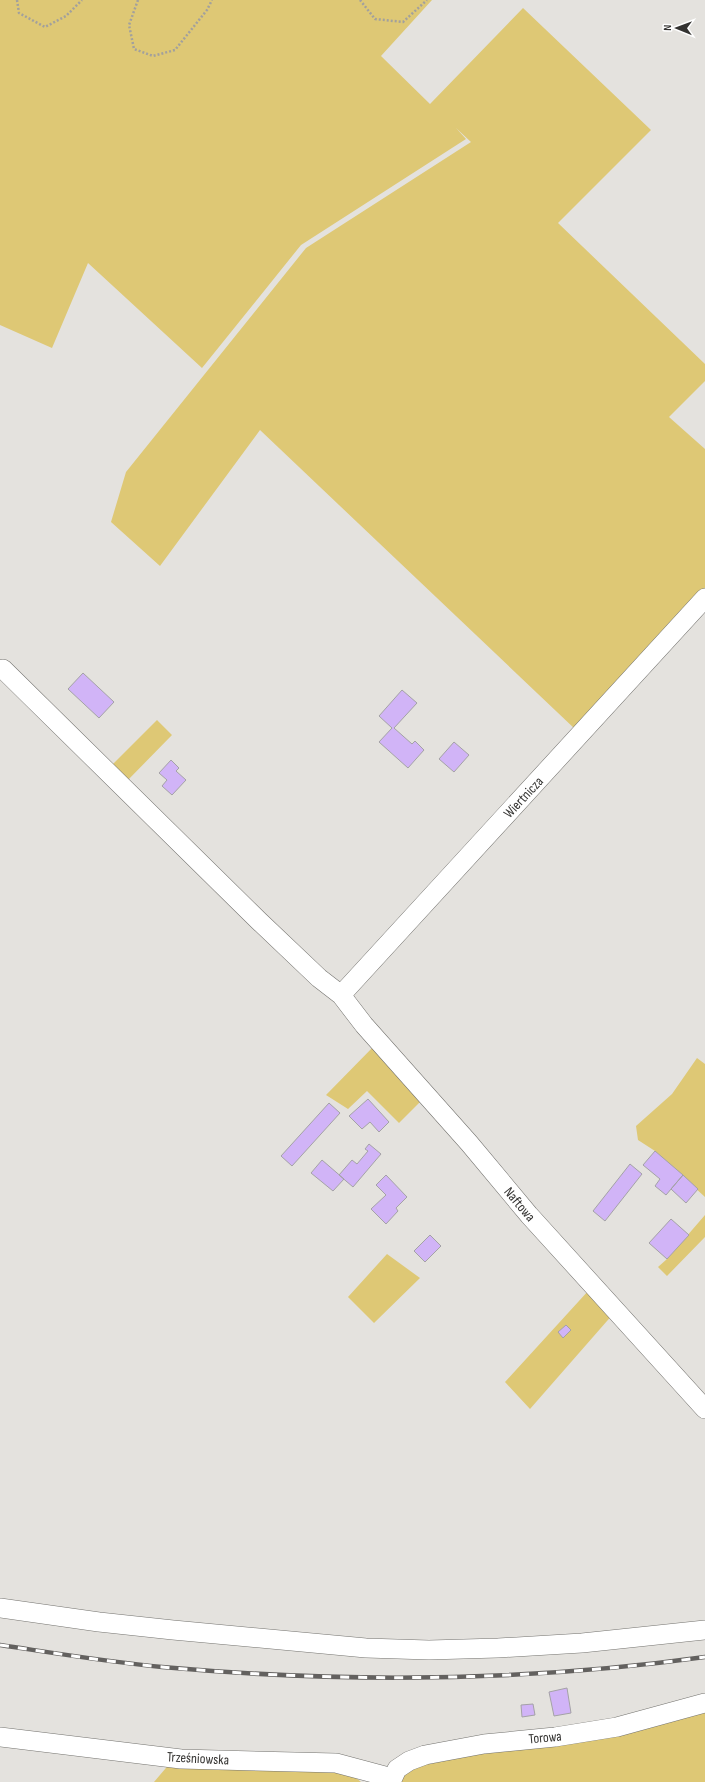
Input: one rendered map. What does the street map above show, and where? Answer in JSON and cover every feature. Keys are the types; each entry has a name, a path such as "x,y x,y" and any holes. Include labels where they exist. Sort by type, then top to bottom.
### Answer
{"street":[{"name":"Wiertnicza","path":"341,996 705,598"},
{"name":"Naftowa","path":"3,669 259,921 319,978 341,996 364,1025 470,1143 529,1215 705,1409"},
{"path":"0,1608 100,1622 195,1632 366,1648 429,1650 582,1643 705,1630"},
{"name":"Torowa","path":"391,1780 397,1769 409,1761 425,1755 484,1744 555,1737 617,1727 705,1703"},
{"name":"Trześniowska","path":"0,1737 181,1759 336,1763 391,1780"}],"path":[{"path":"17,0 19,12 46,27 66,16 82,0"},
{"path":"138,0 129,25 134,48 153,56 176,50 207,10 212,0"},
{"path":"360,0 375,19 403,22 427,0"}],"shaded area":[{"path":"0,0 432,0 381,56 430,104 523,8 651,130 558,223 705,364 705,381 669,417 705,449 705,589 576,730 260,430 160,566 111,522 126,472 306,248 471,142 456,128 466,139 301,245 202,368 88,263 52,348 0,325"},
{"path":"157,720 172,735 126,782 110,767"},
{"path":"375,1045 424,1098 399,1123 367,1091 348,1109 326,1095"},
{"path":"697,1058 705,1064 705,1197 655,1151 638,1140 636,1126 672,1094"},
{"path":"705,1215 705,1237 667,1276 658,1267 667,1259"},
{"path":"387,1254 420,1278 374,1323 348,1297"},
{"path":"589,1290 614,1313 530,1409 505,1382"},
{"path":"705,1707 705,1782 400,1782 404,1774 429,1760"},
{"path":"171,1762 349,1772 361,1782 154,1782"}],"building":[{"path":"83,673 114,702 99,718 68,689"},
{"path":"402,690 417,703 394,728 412,744 415,741 424,750 408,768 379,742 392,728 379,716"},
{"path":"454,742 469,755 454,772 439,759"},
{"path":"171,760 179,768 176,771 186,780 172,795 162,786 167,780 159,773"},
{"path":"368,1099 389,1122 379,1132 370,1122 362,1129 349,1116"},
{"path":"329,1103 340,1113 292,1166 281,1156"},
{"path":"369,1144 381,1154 353,1187 339,1175 352,1160 357,1164 368,1151 365,1149"},
{"path":"655,1151 683,1175 666,1195 655,1186 660,1179 643,1165"},
{"path":"322,1160 344,1179 333,1191 311,1173"},
{"path":"630,1164 642,1174 605,1221 593,1211"},
{"path":"386,1175 407,1197 396,1208 398,1211 386,1224 371,1209 386,1195 376,1185"},
{"path":"683,1175 698,1189 686,1203 671,1189"},
{"path":"671,1219 689,1235 667,1259 649,1243"},
{"path":"430,1235 441,1246 425,1262 414,1251"},
{"path":"566,1325 571,1330 563,1338 558,1332"},
{"path":"567,1688 571,1713 554,1716 549,1692"},
{"path":"533,1704 535,1715 522,1717 521,1705"}],"railway":[{"path":"0,1645 101,1660 162,1667 298,1676 434,1677 502,1675 570,1671 705,1657"}]}
